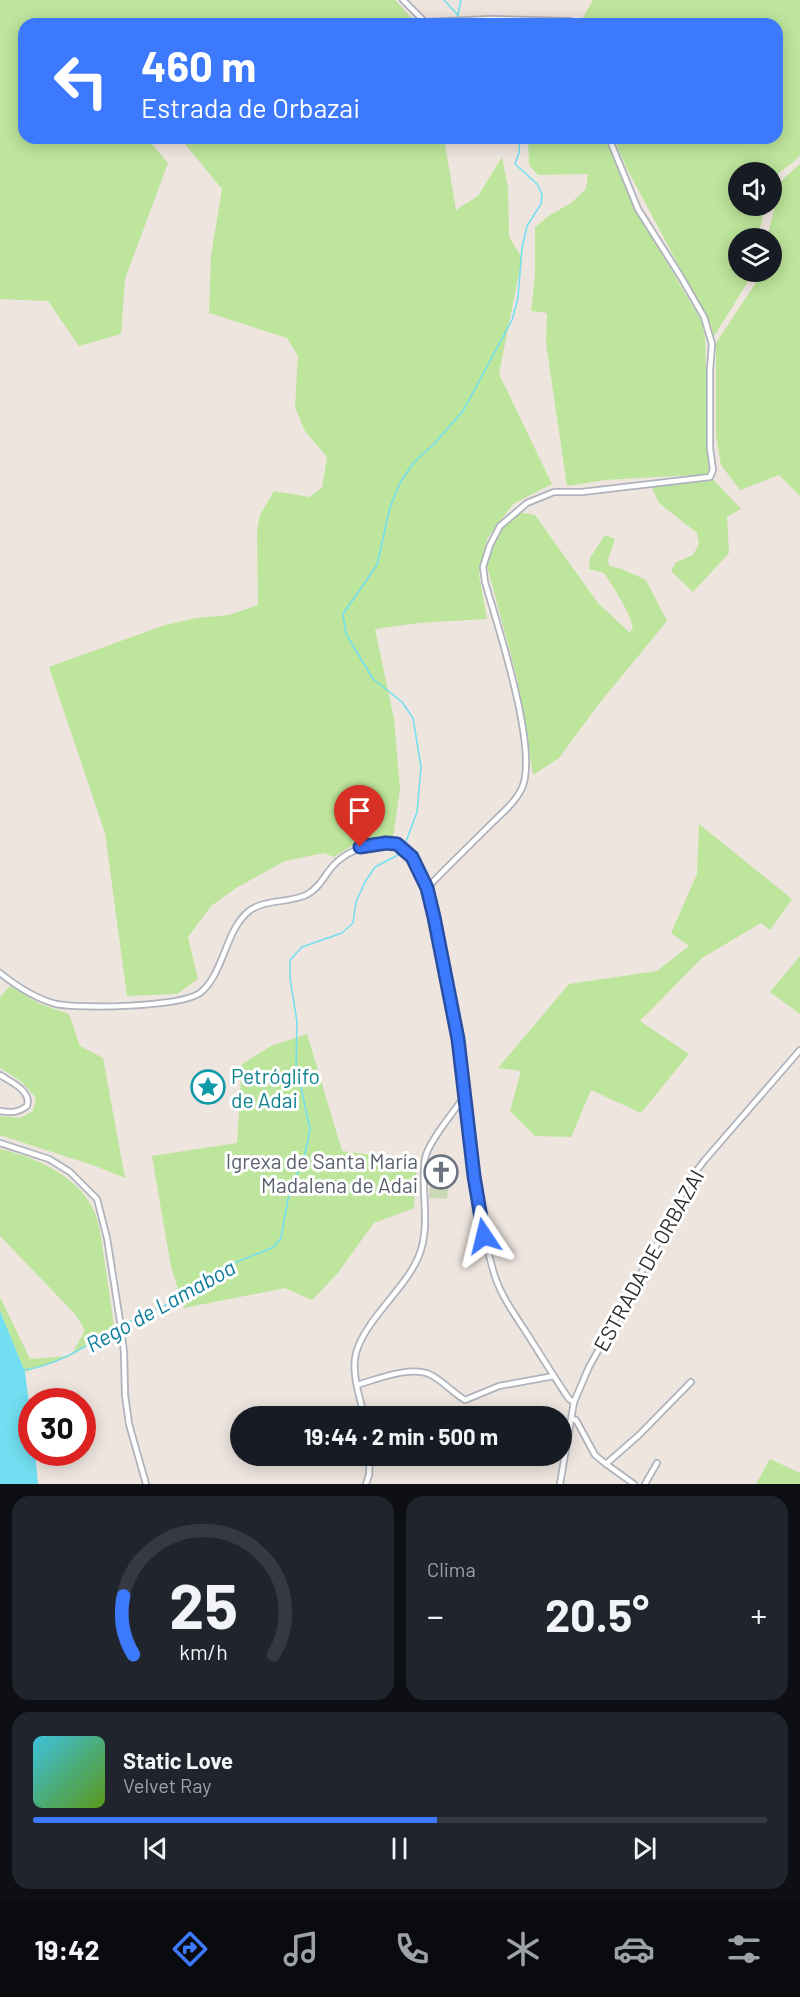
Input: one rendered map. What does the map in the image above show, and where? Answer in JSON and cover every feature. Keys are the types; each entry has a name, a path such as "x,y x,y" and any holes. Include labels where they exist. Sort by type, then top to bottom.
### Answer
{"street":[{"path":"403,0 421,18"},
{"path":"427,888 508,806 522,788 527,767 525,743 512,674 485,582 483,567 490,545 500,526 526,503 554,492 582,492 710,477 713,470 710,437 712,344 704,317 638,209 611,144"},
{"path":"0,973 31,993 55,1004 83,1006 138,1004 184,999 199,993 210,982 240,921 250,910 263,904 305,895 317,887 331,868 345,855 360,847 386,843 397,844 412,857 427,888 434,917 458,1039 474,1176 484,1236 494,1273 502,1294 569,1400 574,1402"},
{"name":"ESTRADA DE ORBAZAI","path":"572,1419 574,1402 589,1367 662,1237 688,1182 800,1050"},
{"path":"0,1075 15,1084 26,1094 29,1101 27,1106 19,1112 0,1111"},
{"path":"362,1406 357,1384 356,1353 371,1324 405,1280 418,1258 425,1235 425,1157 456,1108 465,1098"},
{"path":"456,1108 466,1108"},
{"path":"0,1143 49,1159 70,1172 97,1199 120,1321 129,1424 146,1484"},
{"path":"357,1384 421,1371 432,1375 465,1400 499,1386 554,1376"},
{"path":"606,1464 639,1435 691,1382"},
{"path":"572,1419 576,1420 595,1455 634,1484"},
{"path":"645,1484 657,1463"},
{"path":"366,1484 369,1466"},
{"name":"ESTRADA DE ORBAZAI","path":"560,1484 563,1466"}],"green space":[{"path":"0,0 395,0 412,18 18,18 18,144 152,144 168,163 125,279 121,334 79,346 48,301 0,299"},
{"path":"593,0 800,0 800,155 782,170 782,162 728,162 728,216 763,216 760,228 728,228 728,282 748,282 713,338 712,328 625,165 616,144 783,144 783,18 582,18"},
{"path":"185,144 445,144 456,210 478,196 502,157 508,188 509,237 522,258 499,374 552,484 513,504 487,539 479,575 487,619 418,623 375,629 394,719 400,789 393,837 361,840 334,857 324,853 285,861 236,888 211,906 188,937 198,979 177,994 127,996 105,833 49,667 165,625 196,618 229,615 258,605 257,531 260,515 274,491 309,497 322,488 327,457 305,431 295,407 298,356 287,338 209,313 211,256 222,189"},
{"path":"528,144 608,144 633,205 702,322 705,336 709,474 605,480 567,486 546,343 547,313 531,311 535,276 535,227 571,203 586,189 588,174 538,175 529,165"},
{"path":"800,164 800,496 779,475 740,490 721,465 716,436 716,343 756,282 782,282 782,228 769,228 772,216 782,216 782,180"},
{"path":"712,478 741,509 727,517 729,553 693,592 671,571 676,562 693,555 699,544 697,533 659,503 651,486"},
{"path":"518,512 535,515 598,603 630,633 633,627 624,606 604,573 589,569 590,558 605,535 615,539 608,560 609,566 646,580 667,621 598,705 559,758 533,775 517,678 486,562 499,530"},
{"path":"699,824 792,899 770,930 761,923 702,958 640,1021 689,1054 641,1113 591,1090 571,1137 535,1136 510,1111 521,1071 498,1068 569,984 657,971 689,946 671,933 697,874"},
{"path":"800,956 800,1014 770,992"},
{"path":"10,986 40,1004 69,1014 80,1046 103,1058 125,1178 0,1135 0,1116 20,1118 33,1111 36,1098 22,1082 0,1068 0,997"},
{"path":"307,1034 342,1151 417,1161 414,1208 374,1223 337,1274 312,1300 285,1288 184,1308 171,1267 152,1156 237,1143 242,1064 271,1046"},
{"path":"0,1149 40,1162 64,1176 85,1195 97,1218 114,1326 71,1356 85,1330 75,1314 0,1236"},
{"path":"432,1156 452,1159 447,1199 429,1198"},
{"path":"0,1297 30,1359 71,1356 25,1372 0,1311"},
{"path":"770,1459 800,1473 800,1484 756,1484"}],"water":[{"path":"0,1311 25,1372 27,1388 18,1388 18,1466 36,1466 38,1484 0,1484"}],"waterway":[{"path":"444,0 458,15"},
{"name":"Rego de Lamaboa","path":"457,18 461,0"},
{"name":"Rego de Lamaboa","path":"404,847 417,812 421,767 413,718 402,702 373,679 346,634 343,614 377,565 390,507 400,483 414,462 433,445 463,411 512,320 518,298 522,248 527,226 541,204 542,194 537,184 515,164 520,144"},
{"name":"Rego de Lamaboa","path":"123,1324 164,1306 202,1283 217,1270 274,1247 281,1238 288,1199 305,1154 310,1129 296,1065 297,1022 290,978 290,960 302,947 342,933 353,923 356,902 365,882 375,867 398,855 401,851"},
{"name":"Rego de Lamaboa","path":"23,1370 61,1359 119,1326"}],"place":[{"name":"Petróglifo de Adai","path":"208,1087"},
{"name":"Igrexa de Santa María Madalena de Adai","path":"441,1172"}],"route":[{"path":"360,847 386,843 397,844 412,857 427,888 458,1039 474,1176 484,1236"}]}
